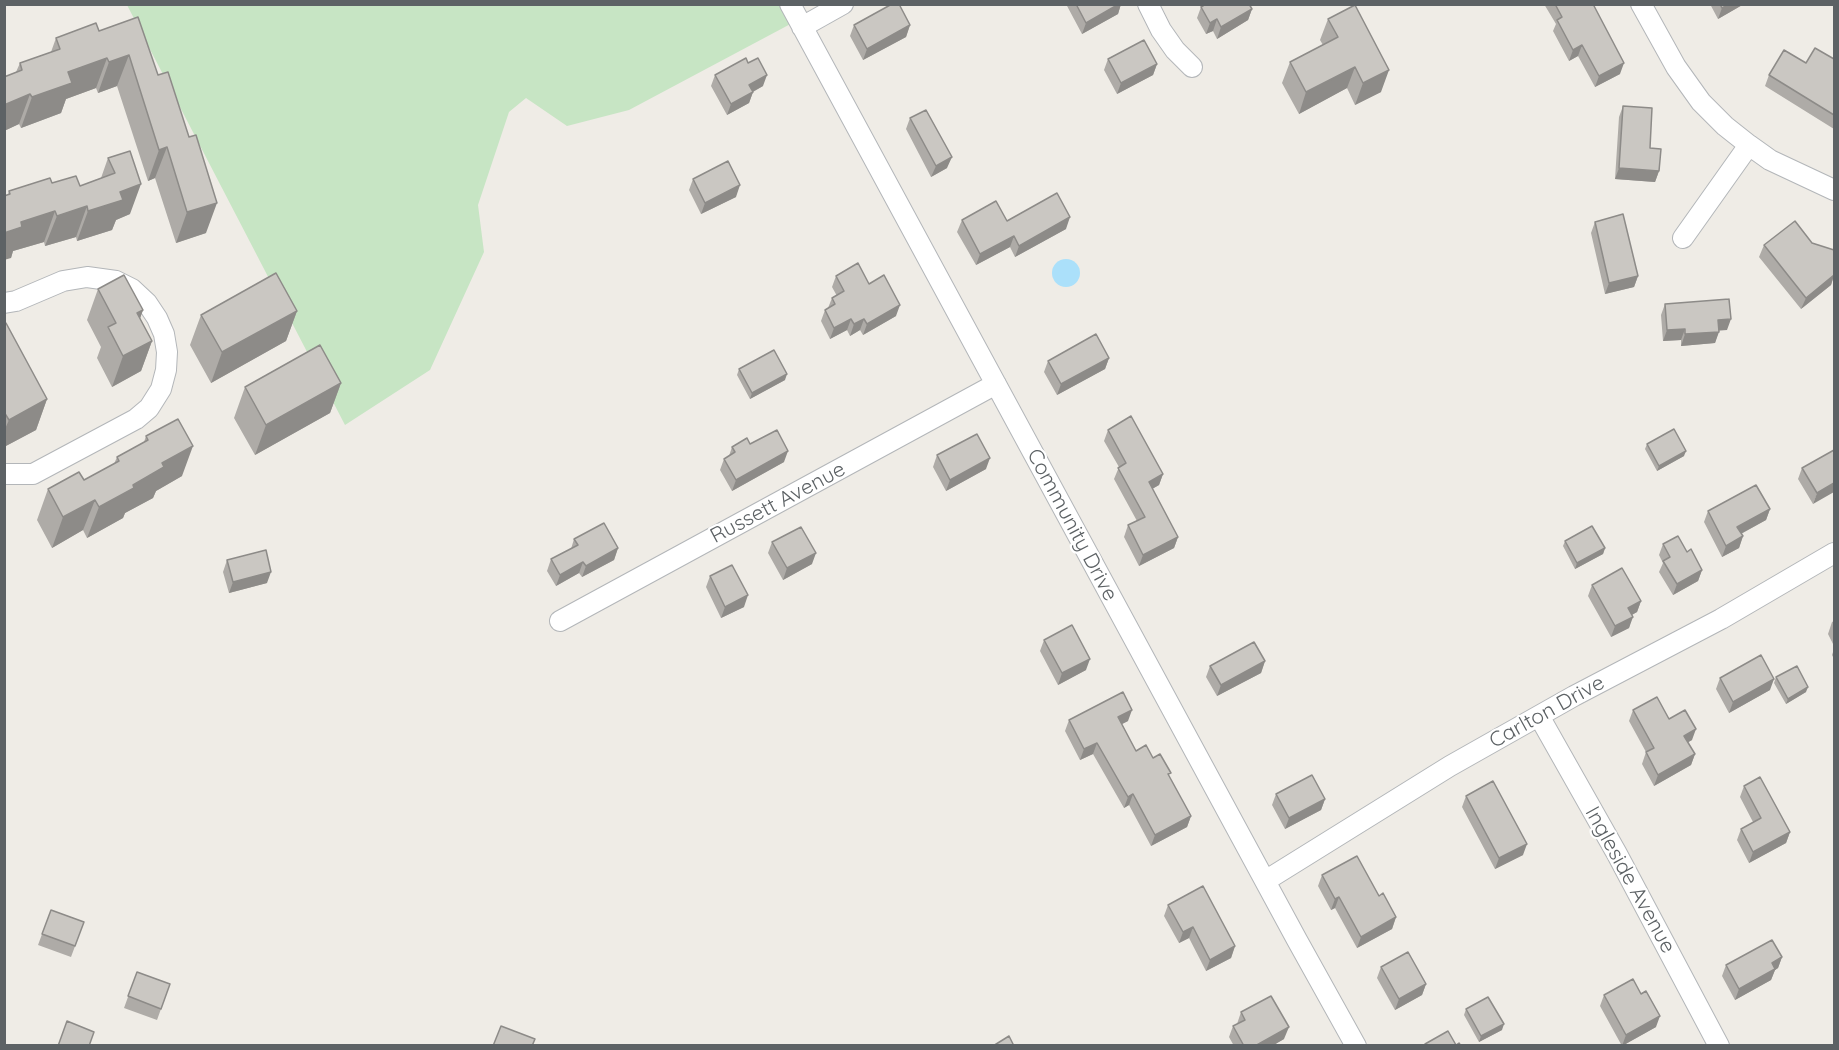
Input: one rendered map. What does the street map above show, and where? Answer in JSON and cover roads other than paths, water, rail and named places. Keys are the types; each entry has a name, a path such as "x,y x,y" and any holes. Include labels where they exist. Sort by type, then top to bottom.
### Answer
{"street":[{"name":"Community Drive","path":"790,4 1356,1046"},
{"path":"802,27 843,4"},
{"path":"1148,4 1161,30 1175,50 1192,67"},
{"path":"1641,4 1676,67 1701,102 1725,126 1770,160 1834,190"},
{"path":"1683,238 1749,145"},
{"path":"4,303 16,301 63,281 87,277 116,281 132,289 147,303 158,318 167,352 166,370 161,389 149,408 136,419 33,474 4,474"},
{"name":"Russett Avenue","path":"560,621 996,384"},
{"name":"Carlton Drive","path":"1265,881 1450,766 1721,619 1834,553"},
{"name":"Ingleside Avenue","path":"1539,717 1617,854 1719,1046"}],"water":[{"path":"1066,259 1076,263 1080,273 1076,283 1066,287 1056,283 1052,273 1056,263"}]}
